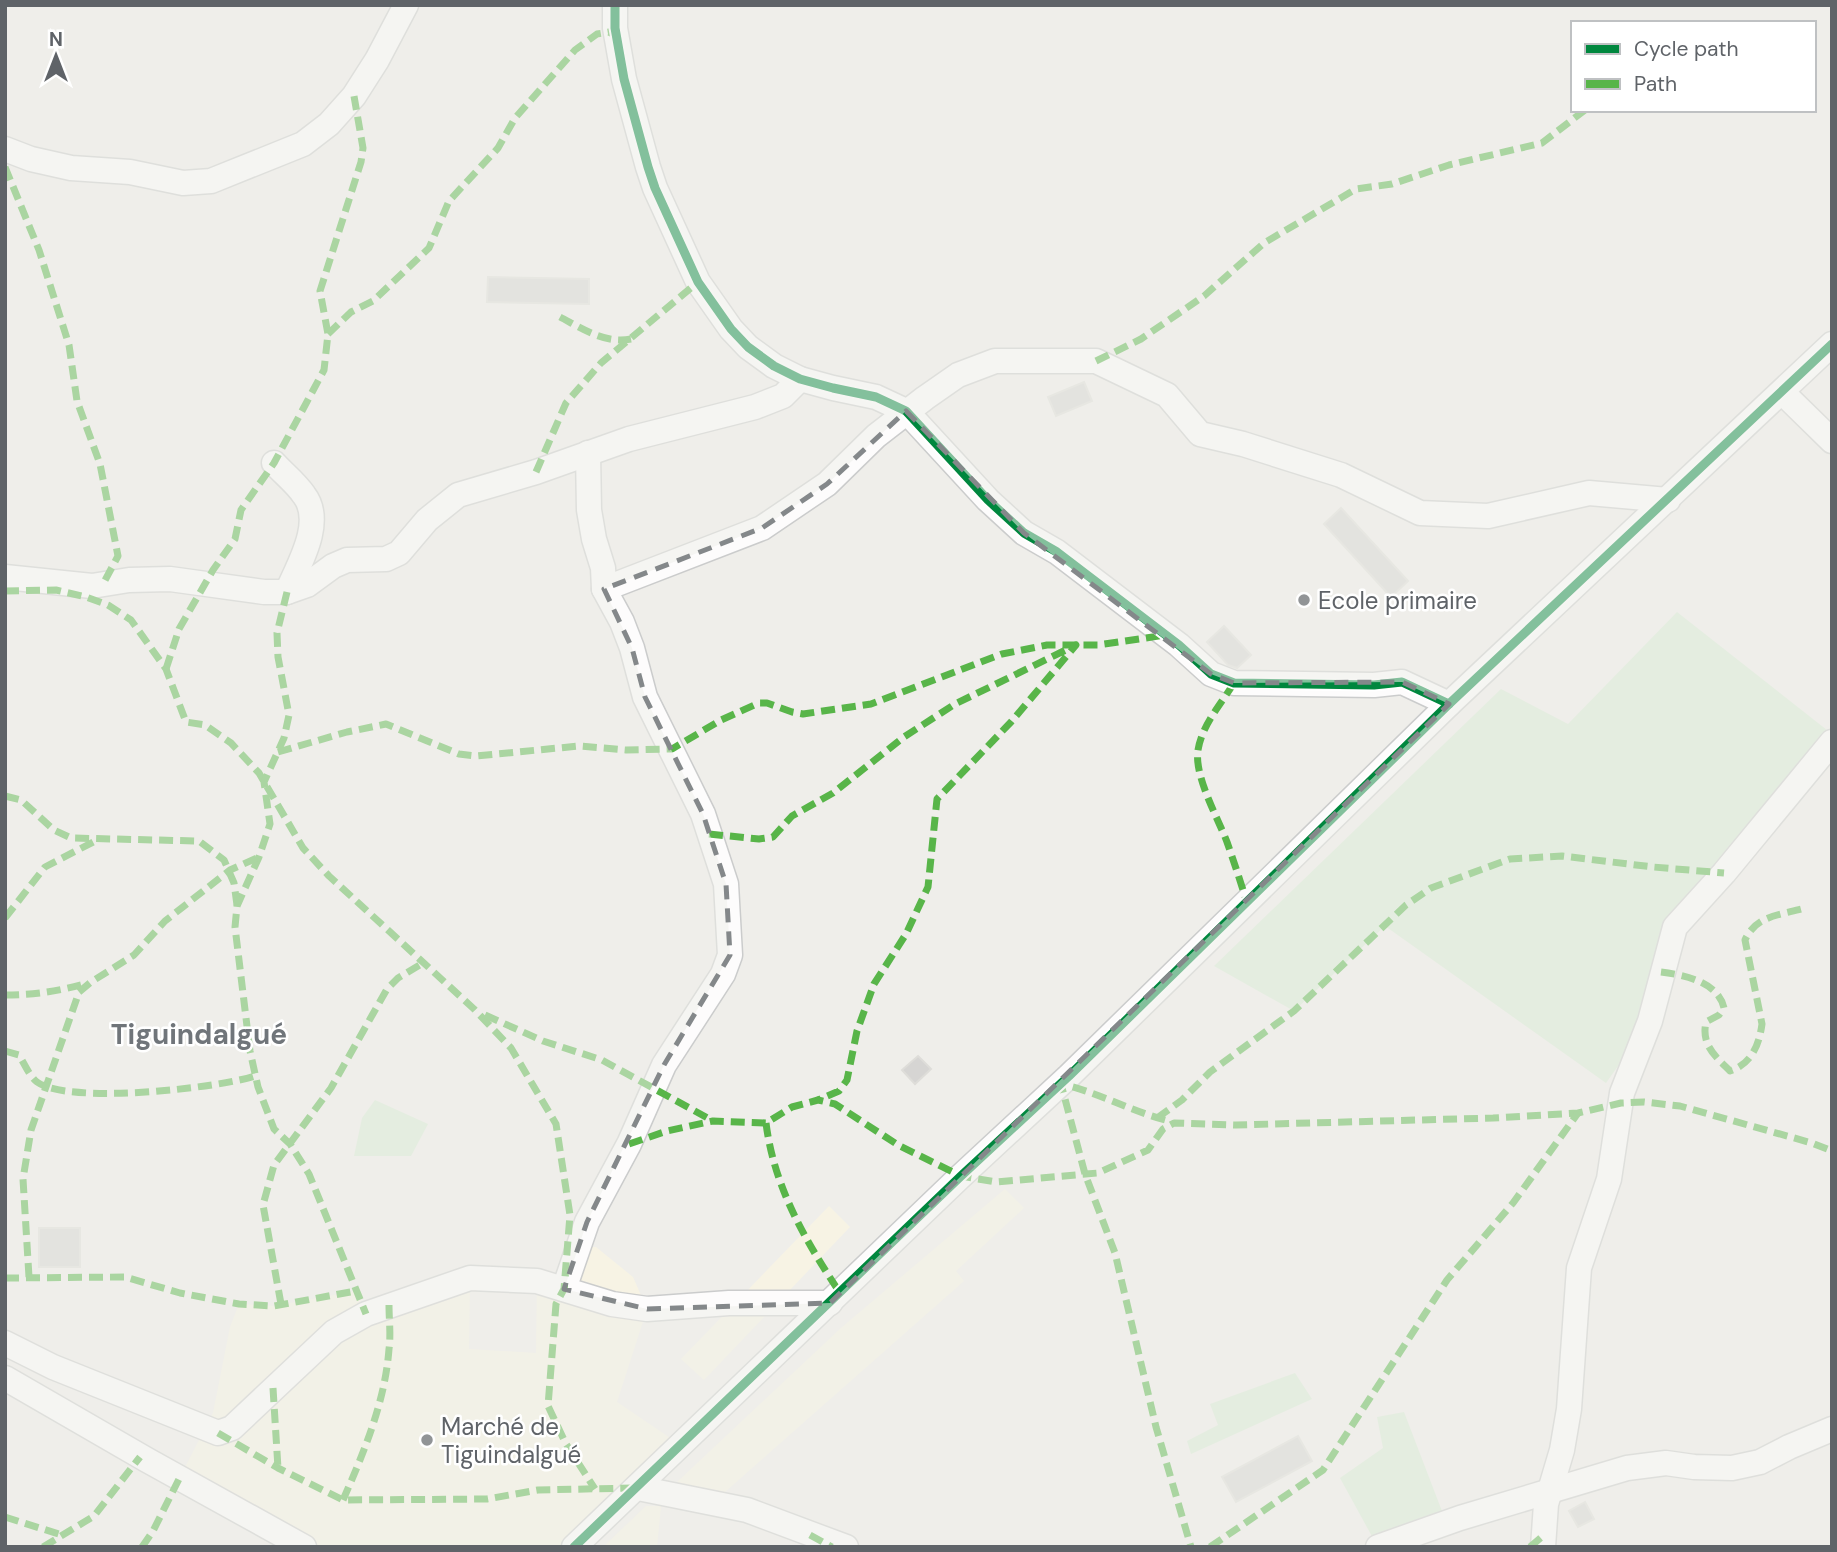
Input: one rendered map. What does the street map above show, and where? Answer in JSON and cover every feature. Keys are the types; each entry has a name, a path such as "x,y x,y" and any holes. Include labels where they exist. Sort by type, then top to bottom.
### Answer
{"street":[{"path":"5,149 71,169 130,172 183,183 211,181 303,144 329,124 355,96 406,5"},
{"path":"598,5 615,17 624,79 648,167 698,282 731,329 748,347 774,366 800,379 876,397 906,411 988,500 1024,533 1057,552 1179,645 1211,674 1234,683 1374,685 1402,682 1449,704"},
{"path":"574,1547 1069,1076 1449,704 1832,344"},
{"path":"604,589 762,528 827,484 906,411 958,375 995,361 1096,361 1167,395 1200,434 1243,444 1341,475 1420,513 1488,516 1588,493 1668,500"},
{"path":"5,577 92,586 129,580 170,579 264,592 287,592 307,585 333,566 347,560 386,559 403,551 427,520 458,495 536,472 629,439 772,401 783,396 800,379"},
{"path":"1782,392 1832,441"},
{"path":"564,1289 587,1222 629,1144 664,1065 723,974 730,955 726,884 704,814 645,697 632,648 622,622 604,589 603,568 589,510 588,453"},
{"path":"274,463 305,495 310,507 311,537 287,592"},
{"path":"1543,1547 1549,1492 1562,1450 1569,1409 1579,1268 1609,1178 1622,1093 1650,1021 1675,927 1724,873 1832,742"},
{"path":"5,1343 53,1367 218,1433 232,1428 334,1332 366,1314 470,1278 537,1281 612,1304 647,1309 729,1303 830,1303"},
{"path":"5,1378 304,1547"},
{"path":"1378,1547 1460,1518 1627,1468 1666,1463 1719,1468 1760,1462 1832,1429"},
{"path":"638,1488 747,1510 846,1547"}],"highlighted area":[{"path":"906,411 1024,533 1211,674 1234,683 1402,682 1449,704 830,1303 647,1309 564,1289 587,1222 664,1065 730,955 726,884 703,814 645,697 632,648 604,589 762,528 827,484"}],"shaded area":[{"path":"1005,1189 1024,1208 956,1271 964,1281 725,1492 712,1498 675,1484 841,1328"},
{"path":"829,1206 850,1227 704,1380 681,1359"},
{"path":"568,1247 596,1247 633,1277 647,1309 617,1402 682,1446 574,1547 304,1547 179,1479 213,1413 230,1327 239,1304 274,1306 356,1291 366,1314 470,1278 469,1349 536,1353 537,1281 564,1289"},
{"path":"646,1506 661,1506 657,1547 603,1547"}],"green space":[{"path":"1677,612 1832,734 1675,927 1650,1021 1606,1083 1385,926 1294,1011 1214,966 1501,689 1568,724"},
{"path":"375,1100 428,1124 411,1156 354,1156 362,1118"},
{"path":"1295,1373 1312,1399 1191,1454 1187,1441 1218,1425 1210,1404"},
{"path":"1404,1412 1445,1519 1374,1540 1340,1478 1383,1448 1377,1417"}],"building":[{"path":"488,277 589,279 589,304 487,302"},
{"path":"1084,382 1092,401 1056,416 1048,397"},
{"path":"1341,508 1408,581 1391,597 1324,524"},
{"path":"1224,626 1251,655 1237,668 1228,665 1207,642"},
{"path":"918,1056 931,1069 915,1084 902,1070"},
{"path":"39,1228 80,1228 80,1267 39,1267"},
{"path":"1298,1436 1312,1461 1236,1502 1222,1477"},
{"path":"1585,1502 1594,1519 1578,1527 1569,1511"}],"marked path":[{"path":"328,334 351,312 373,301 429,248 449,201 498,148 515,118 575,50 597,34 609,32 617,36"},
{"path":"166,669 179,629 213,570 235,539 241,510 274,463 324,370 328,334 320,291 361,162 363,148 354,96"},
{"path":"1096,361 1141,339 1204,296 1264,243 1356,189 1392,184 1449,165 1542,143 1582,112"},
{"path":"5,167 39,250 69,345 77,401 100,464 118,556 103,584"},
{"path":"536,472 566,403 601,363 698,282"},
{"path":"560,317 603,337 631,339"},
{"path":"5,591 56,590 108,605 131,620 166,669 186,722 205,725 231,743 259,773 303,848 329,876 474,1009 511,1048 556,1124 570,1215 564,1289 556,1304 548,1406 566,1444 595,1489"},
{"path":"287,592 277,633 278,657 289,715 284,738 264,782 270,824 259,857 237,906 235,927 250,1051 258,1087 274,1129 290,1144 309,1174 366,1314"},
{"path":"278,752 386,724 459,754 476,756 579,746 626,750 672,749 721,720 759,703 803,714 871,704 1002,654 1047,645 1098,645 1166,635"},
{"path":"709,834 759,839 773,837 792,816 833,793 904,737 955,704 1076,645 1011,722 937,799 928,887 906,934 874,984 857,1031 847,1080 839,1091 818,1100"},
{"path":"1234,683 1203,732 1198,760 1207,796 1227,842 1247,903"},
{"path":"5,796 21,800 54,830 71,838 199,841 224,860 234,883 237,905"},
{"path":"5,918 45,867 97,840"},
{"path":"1157,1118 1182,1100 1210,1072 1294,1011 1406,905 1431,888 1510,859 1562,856 1724,873"},
{"path":"29,1277 23,1179 31,1130 79,992 134,955 165,921 230,870 259,857"},
{"path":"1661,972 1699,981 1721,999 1724,1008 1719,1015 1706,1022 1707,1044 1730,1071 1737,1068 1753,1053 1762,1024 1745,940 1762,921 1805,908"},
{"path":"281,1304 263,1205 274,1165 331,1088 387,989 398,978 423,963"},
{"path":"5,995 47,992 88,983"},
{"path":"485,1015 543,1041 602,1060 713,1121"},
{"path":"5,1051 19,1055 37,1082 54,1089 79,1092 178,1089 255,1076"},
{"path":"1165,1120 1061,1084 1085,1174 1115,1253 1156,1427 1191,1547"},
{"path":"629,1144 667,1131 713,1121 766,1123 792,1107 818,1100 835,1104 898,1145 961,1176 996,1182 1098,1173 1148,1150 1163,1129 1174,1123 1236,1125 1493,1118 1578,1113 1621,1103 1644,1102 1680,1106 1832,1151"},
{"path":"1210,1547 1323,1470 1447,1280 1513,1203 1578,1113"},
{"path":"766,1123 776,1169 793,1212 840,1293"},
{"path":"5,1278 125,1277 180,1293 239,1304 274,1306 356,1291"},
{"path":"343,1500 366,1445 383,1388 390,1344 389,1305"},
{"path":"273,1388 278,1468"},
{"path":"218,1433 278,1468 343,1500 487,1499 538,1490 634,1488"},
{"path":"43,1547 94,1516 140,1457"},
{"path":"142,1547 179,1479"},
{"path":"5,1517 62,1535"},
{"path":"810,1535 832,1547"},
{"path":"1530,1547 1544,1535"}],"cycle path":[{"path":"615,5 615,28 624,79 655,188 698,282 731,329 748,347 774,366 800,379 876,397 906,411 988,500 1024,533 1057,552 1179,645 1211,674 1234,683 1374,685 1402,682 1449,704"},
{"path":"574,1547 1069,1076 1449,704 1832,344"}],"place":[{"name":"Ecole primaire","path":"1304,600"},
{"name":"Marché de Tiguindalgué","path":"427,1440"}],"district":[{"name":"Tiguindalgué","path":"199,1034"}]}
